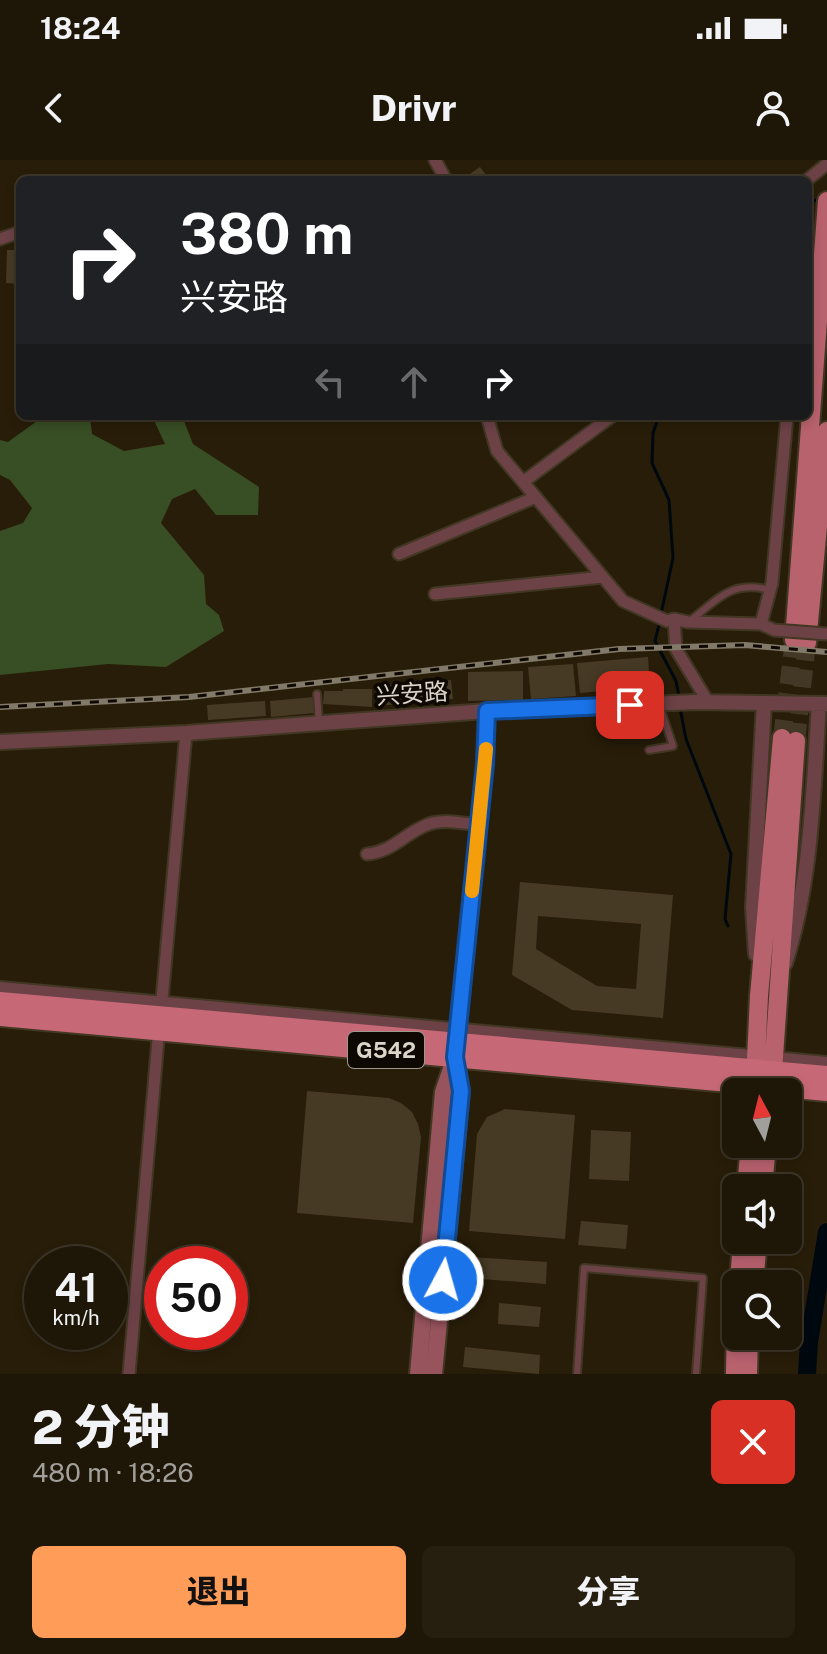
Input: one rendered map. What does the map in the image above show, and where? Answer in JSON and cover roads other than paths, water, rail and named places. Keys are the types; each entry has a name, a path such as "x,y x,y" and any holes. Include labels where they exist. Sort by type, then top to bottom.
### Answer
{"highway":[{"name":"G542","path":"0,1001 457,1042 764,1077 827,1092"},
{"name":"G542","path":"0,1017 160,1015"},
{"name":"G542","path":"764,1077 827,1075"}],"main road":[{"path":"812,351 814,302 826,206"},
{"path":"809,420 800,642 827,431"},
{"path":"789,740 778,986 764,1077 759,996 789,740"},
{"path":"418,1374 443,1092 457,1042"},
{"path":"434,1374 461,1091 457,1042"},
{"path":"734,1350 735,1374"},
{"path":"748,1374 749,1350"}],"street":[{"path":"488,420 497,451 623,601 665,619 761,624 774,630 827,634"},
{"path":"523,482 607,420"},
{"path":"761,624 770,590 787,420"},
{"path":"399,554 536,497"},
{"path":"435,594 603,577"},
{"path":"665,619 701,702"},
{"name":"兴安路","path":"0,742 186,733 487,711 701,702 823,704"},
{"path":"759,996 753,907 764,703"},
{"path":"778,986 795,931 807,872 823,704"},
{"path":"457,1042 485,764 487,711"},
{"path":"129,1374 186,733"},
{"path":"367,854 381,853 430,824 444,821 479,825"},
{"path":"0,989 160,1015"},
{"path":"764,1077 827,1064"}],"lane":[{"path":"688,622 729,590 752,585 770,590"},
{"path":"317,694 319,723"},
{"path":"649,750 673,746 662,704"},
{"path":"577,1374 584,1268 703,1278 696,1374"}],"waterway":[{"path":"812,202 820,198"},
{"path":"658,420 653,433 652,463 669,500 673,558 661,614"},
{"path":"660,621 655,641 676,681 679,696"},
{"path":"680,708 686,739 731,854 725,919 728,926"},
{"path":"807,1374 809,1342 827,1232"}],"tunnel":[{"path":"782,738 794,640"},
{"path":"796,741 807,643"}],"railway":[{"path":"0,707 189,697 619,649 745,645 827,652"}]}
